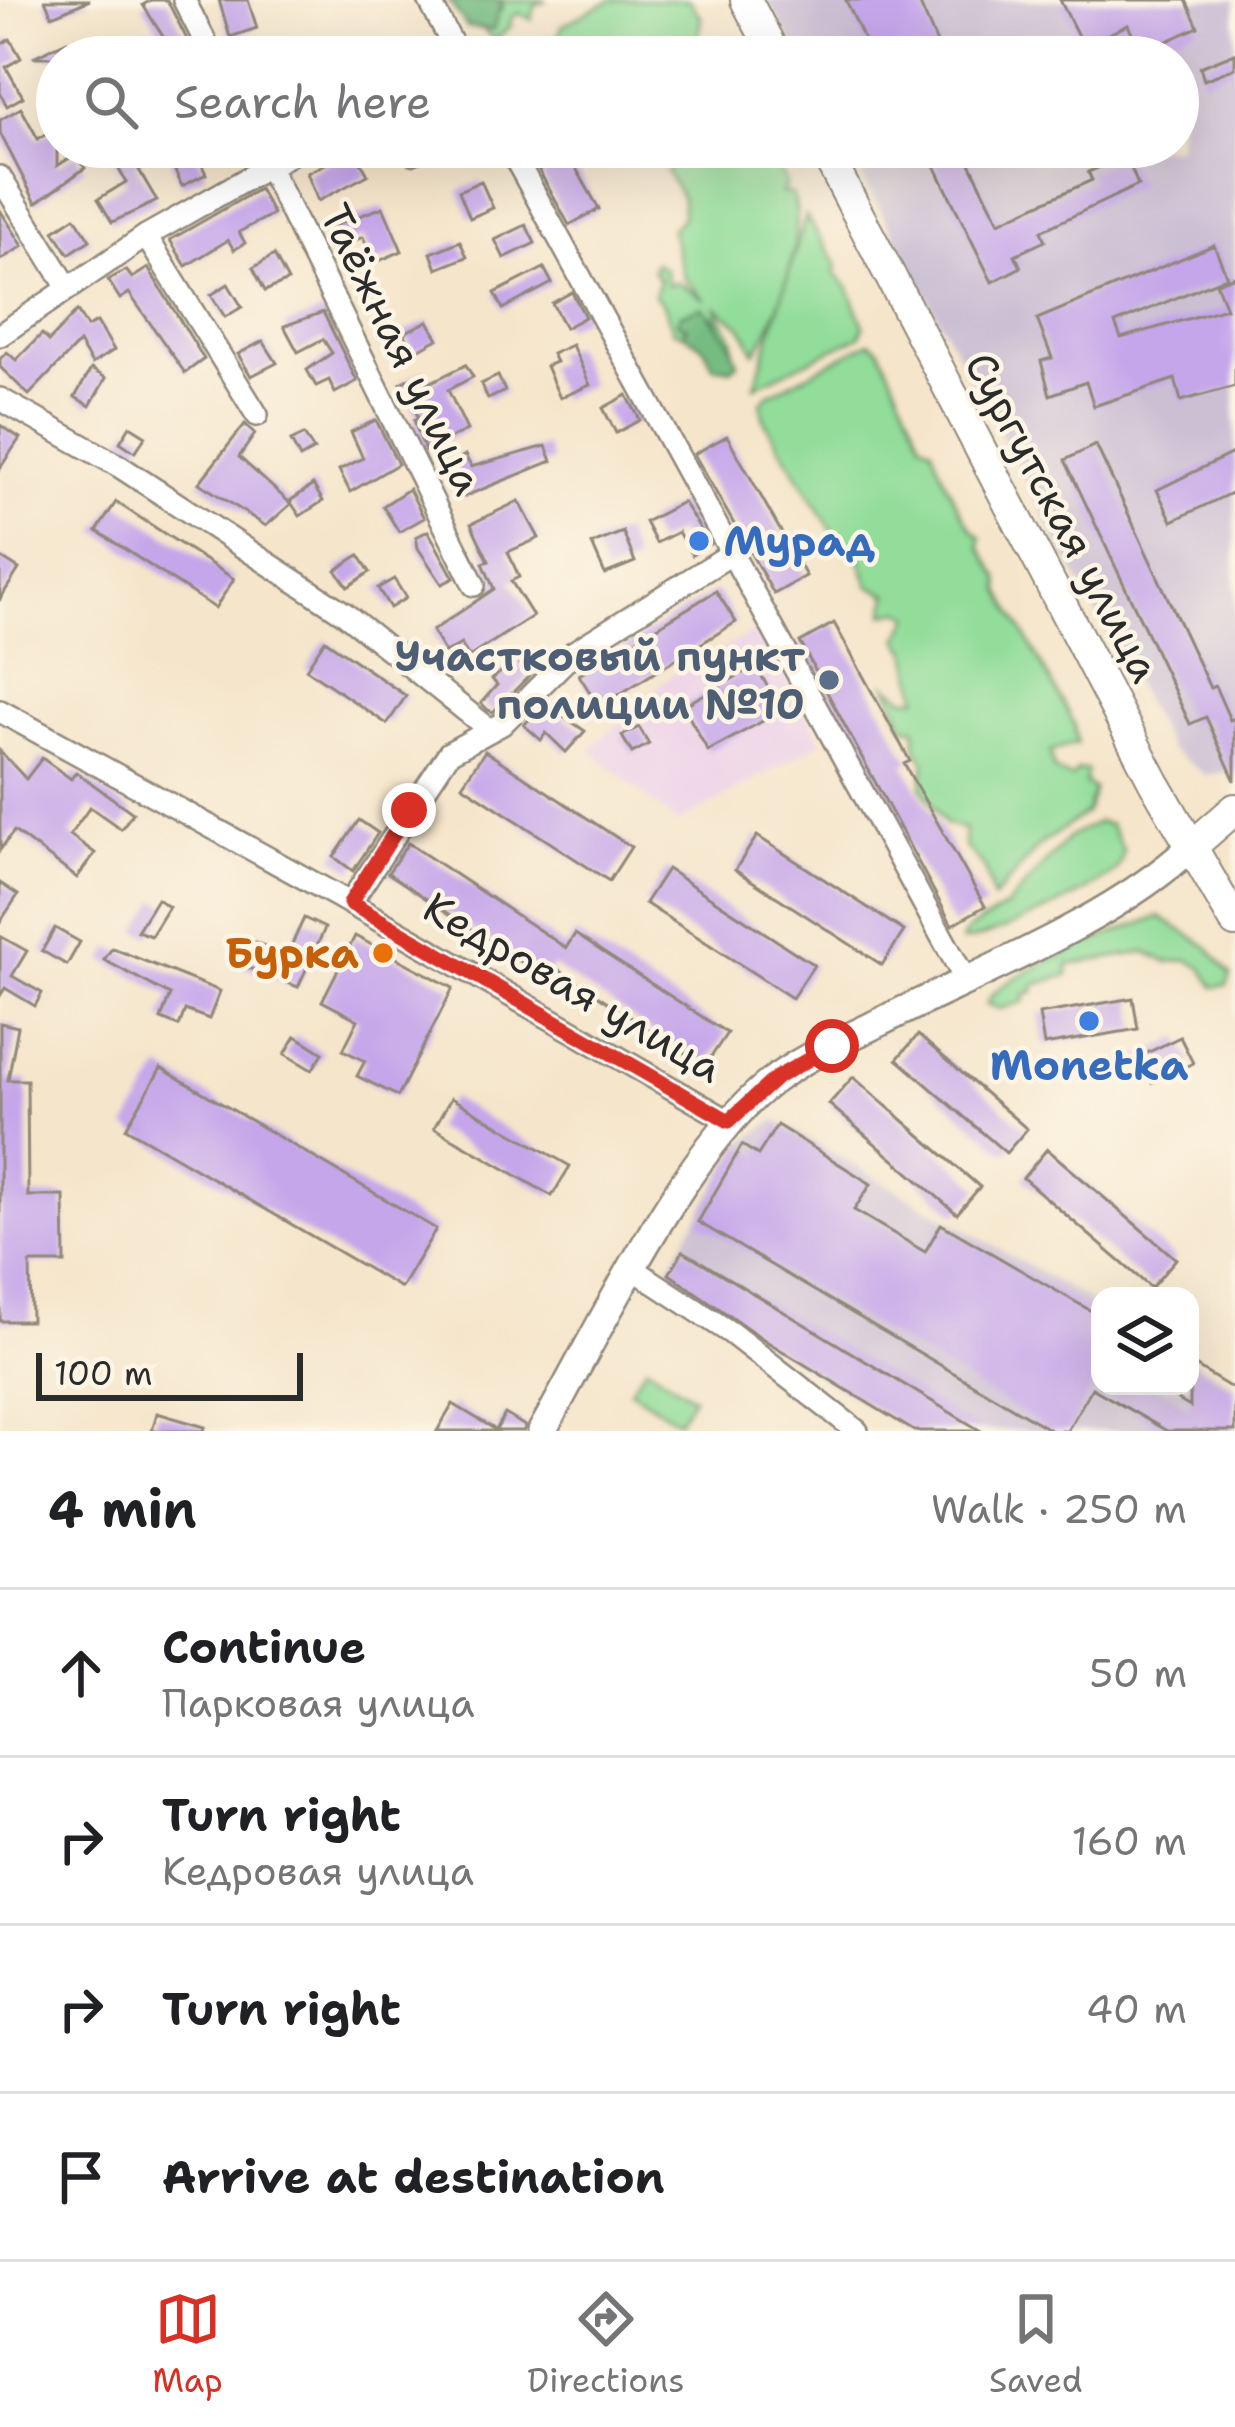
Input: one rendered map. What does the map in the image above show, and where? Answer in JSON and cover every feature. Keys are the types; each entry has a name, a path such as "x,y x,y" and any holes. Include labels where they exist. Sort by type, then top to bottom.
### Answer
{"main road":[{"path":"746,0 765,36"},
{"name":"Сургутская улица","path":"834,168 1191,847 1235,922"},
{"path":"1191,847 1235,809"}],"street":[{"path":"184,0 202,36"},
{"path":"429,0 449,36"},
{"path":"0,335 244,168"},
{"name":"Таёжная улица","path":"269,168 474,585"},
{"path":"520,168 965,979"},
{"path":"0,177 68,288"},
{"path":"146,236 257,415"},
{"path":"0,398 119,466 344,613 490,730"},
{"path":"350,903 449,753 490,730 574,652 731,554"},
{"name":"Кедровая улица","path":"0,711 350,903 729,1121"},
{"path":"542,1431 729,1121 799,1064 1146,884 1191,847"},
{"path":"635,1270 731,1333 857,1431"}],"shaded area":[{"path":"768,0 1235,0 1235,770 1206,775 1170,750 858,168 1199,168 1199,36 788,36"},
{"path":"761,628 822,742 677,823 590,750 665,680"},
{"path":"776,1120 1091,1302 1091,1395 1199,1395 1199,1364 1235,1385 1235,1431 910,1431 661,1280 741,1143"}],"green space":[{"path":"448,0 502,0 493,30 467,27"},
{"path":"502,0 547,0 535,5 532,20 519,13 500,36 489,36 483,29 503,8"},
{"path":"611,0 689,0 701,17 698,36 558,36 563,25"},
{"path":"778,168 786,184 782,193 792,194 794,250 773,318 755,352 741,326 715,306 733,338 734,352 714,315 684,325 684,334 673,330 664,305 654,295 659,280 652,270 655,263 666,270 667,284 678,282 706,300 684,278 671,230 682,218 682,198 666,171"},
{"path":"806,216 837,264 835,274 848,287 864,326 860,336 755,386"},
{"path":"703,307 729,339 738,363 731,369 713,366 704,347 684,334 687,327 677,323 680,314"},
{"path":"870,342 880,349 922,441 932,447 959,508 981,537 980,547 1000,579 1001,591 1074,724 1077,743 1050,752 1054,770 1071,778 1078,770 1087,770 1085,784 1094,789 1087,812 1041,844 993,899 985,868 964,846 965,829 946,825 922,787 925,763 916,746 916,729 904,726 887,685 905,698 918,698 908,651 899,639 911,616 901,611 885,614 888,594 869,586 861,562 842,547 764,420 761,402 768,395"},
{"path":"1099,822 1110,825 1123,850 1118,866 1107,877 1041,913 962,941 966,932 1006,907 1069,837"},
{"path":"1160,917 1208,947 1231,975 1227,985 1214,987 1202,968 1188,960 1168,962 1146,952 1068,965 1068,975 1034,985 1034,992 1024,994 1025,1001 1000,1009 987,1004 1012,980 1036,967"},
{"path":"646,1366 693,1397 678,1421 630,1390"}],"building":[{"path":"45,0 90,0 52,16"},
{"path":"167,0 185,36 163,36 143,5"},
{"path":"219,0 248,0 257,28 230,36"},
{"path":"846,0 918,0 934,36 862,36"},
{"path":"1060,0 1186,0 1198,27 1178,36 1133,36 1128,25 1104,36 1078,36"},
{"path":"10,39 21,58 6,67 23,97 7,106 0,93 0,45"},
{"path":"1235,53 1235,68 1204,80 1200,67"},
{"path":"21,108 36,135 36,168 85,168 36,203 0,133 0,120"},
{"path":"118,168 138,168 157,201 112,222 98,199 126,182"},
{"path":"174,168 203,168 206,174 182,186"},
{"path":"317,168 364,168 368,175 318,201 307,173"},
{"path":"538,168 576,168 599,209 569,225"},
{"path":"936,168 972,168 999,222 1092,180 1088,172 1098,168 1131,168 1138,185 1041,231 1045,241 1015,255 1021,267 992,282"},
{"path":"481,181 493,208 470,218 459,191"},
{"path":"259,189 273,214 239,232 245,243 234,250 228,240 186,266 170,240"},
{"path":"383,207 402,251 374,263 363,237 331,251 322,230"},
{"path":"0,210 23,246 0,260"},
{"path":"75,217 90,240 69,254 54,231"},
{"path":"526,225 535,243 504,258 495,240"},
{"path":"460,241 467,257 437,269 431,253"},
{"path":"1214,245 1227,277 1115,323 1121,338 1226,308 1216,283 1235,276 1235,386 1181,401 1175,379 1094,406 1086,382 1050,395 1041,361 1052,358 1037,319"},
{"path":"274,255 288,281 265,291 253,268"},
{"path":"148,268 204,359 185,373 129,293 120,299 108,280 126,270 132,278"},
{"path":"544,268 552,283 503,309 495,293"},
{"path":"228,284 242,307 225,317 211,295"},
{"path":"572,292 585,317 565,328 552,303"},
{"path":"77,311 87,327 97,322 114,350 92,364 79,343 29,395 0,367 0,359 7,352 16,360 42,334 49,341"},
{"path":"323,312 357,381 335,393 329,380 316,386 307,370 332,353 323,339 298,352 284,326"},
{"path":"428,321 438,339 414,352 404,333"},
{"path":"263,341 277,363 251,376 238,354"},
{"path":"572,345 590,385 560,398 546,366 556,362 552,354"},
{"path":"466,365 473,377 448,390 467,430 425,451 414,420 419,418 401,383 423,371 429,383"},
{"path":"91,369 106,378 90,406 75,397"},
{"path":"498,376 505,391 488,399 481,384"},
{"path":"627,395 640,420 616,433 603,408"},
{"path":"376,420 398,464 350,492 339,470 363,458 351,432"},
{"path":"245,424 255,434 239,457 291,504 266,526 199,483"},
{"path":"0,425 20,438 0,468"},
{"path":"130,426 146,436 135,452 120,442"},
{"path":"304,435 314,450 300,458 291,441"},
{"path":"727,436 806,576 774,594 694,454"},
{"path":"1096,445 1210,688 1215,686 1230,720 1235,718 1235,781 1206,717 1190,724 1065,460"},
{"path":"546,446 552,461 463,497 446,467 465,455 471,467"},
{"path":"1235,452 1235,491 1172,521 1157,490"},
{"path":"313,485 323,501 300,516 290,501"},
{"path":"409,489 424,518 399,532 383,506"},
{"path":"519,501 539,538 508,552 519,577 511,581 533,616 469,657 461,644 445,653 432,631 494,589 483,563 489,561 471,524"},
{"path":"116,502 234,579 215,608 97,531"},
{"path":"683,502 710,544 692,555 678,532 656,543 645,522"},
{"path":"428,531 454,578 442,584 418,548 416,537"},
{"path":"623,532 635,562 605,574 592,544"},
{"path":"359,555 370,572 348,587 336,570"},
{"path":"0,557 19,569 0,599"},
{"path":"394,579 406,598 390,608 378,588"},
{"path":"716,591 736,622 599,707 579,675"},
{"path":"834,623 910,761 904,764 985,906 952,925 800,642"},
{"path":"325,640 406,696 387,724 306,669"},
{"path":"516,660 529,676 493,712 488,710 481,703 497,685 492,679"},
{"path":"756,666 781,711 708,751 683,706"},
{"path":"544,703 585,731 566,752 546,733 541,740 524,725"},
{"path":"639,727 649,744 632,753 622,736"},
{"path":"0,751 26,779 42,758 71,779 76,772 133,813 121,829 90,807 70,835 95,853 77,878 14,831 0,850"},
{"path":"485,751 631,847 609,881 462,785"},
{"path":"359,820 378,833 353,871 334,857"},
{"path":"757,836 904,931 882,965 735,870"},
{"path":"408,843 566,948 575,934 727,1033 705,1066 553,966 545,978 388,873"},
{"path":"667,869 814,965 792,998 645,903"},
{"path":"0,883 18,895 0,922"},
{"path":"157,899 169,907 151,936 137,931"},
{"path":"304,918 325,928 298,987 238,964 249,940 287,955"},
{"path":"55,928 80,942 67,965 42,951"},
{"path":"0,936 27,951 12,976 42,993 35,1006 5,988 0,996"},
{"path":"355,936 453,988 398,1096 357,1076 365,1061 343,1050 358,1020 322,1001"},
{"path":"112,948 220,991 209,1019 185,1010 179,1026 161,1019 170,995 104,960"},
{"path":"1133,998 1138,1029 1044,1045 1039,1014"},
{"path":"0,1023 18,1027 8,1080 27,1080 28,1196 64,1196 65,1263 30,1263 31,1321 0,1321"},
{"path":"918,1035 1027,1129 1006,1153 897,1059"},
{"path":"296,1036 323,1053 312,1070 285,1054"},
{"path":"1180,1037 1193,1063 1152,1083 1139,1057"},
{"path":"161,1068 436,1229 401,1288 126,1128"},
{"path":"853,1077 980,1187 957,1214 829,1104"},
{"path":"451,1098 570,1166 552,1196 434,1128"},
{"path":"777,1125 871,1184 854,1210 925,1252 941,1224 1091,1311 1091,1390 1067,1431 1052,1431 698,1222 742,1145 758,1155"},
{"path":"1047,1149 1176,1259 1150,1287 1023,1178"},
{"path":"683,1251 981,1431 914,1431 766,1341 669,1274"},
{"path":"1199,1368 1235,1390 1235,1431 1167,1431 1104,1395 1169,1395 1190,1407 1190,1395 1199,1395"},
{"path":"453,1404 496,1430 505,1414 525,1426 524,1431 437,1431"},
{"path":"157,1413 205,1427 204,1431 152,1431"}],"place":[{"name":"Мурад","path":"699,541"},
{"name":"Участковый пункт полиции №10","path":"829,680"},
{"name":"Бурка","path":"383,953"},
{"name":"Monetka","path":"1089,1021"}],"route":[{"path":"409,810 350,903 729,1121 776,1078 832,1046"}]}
